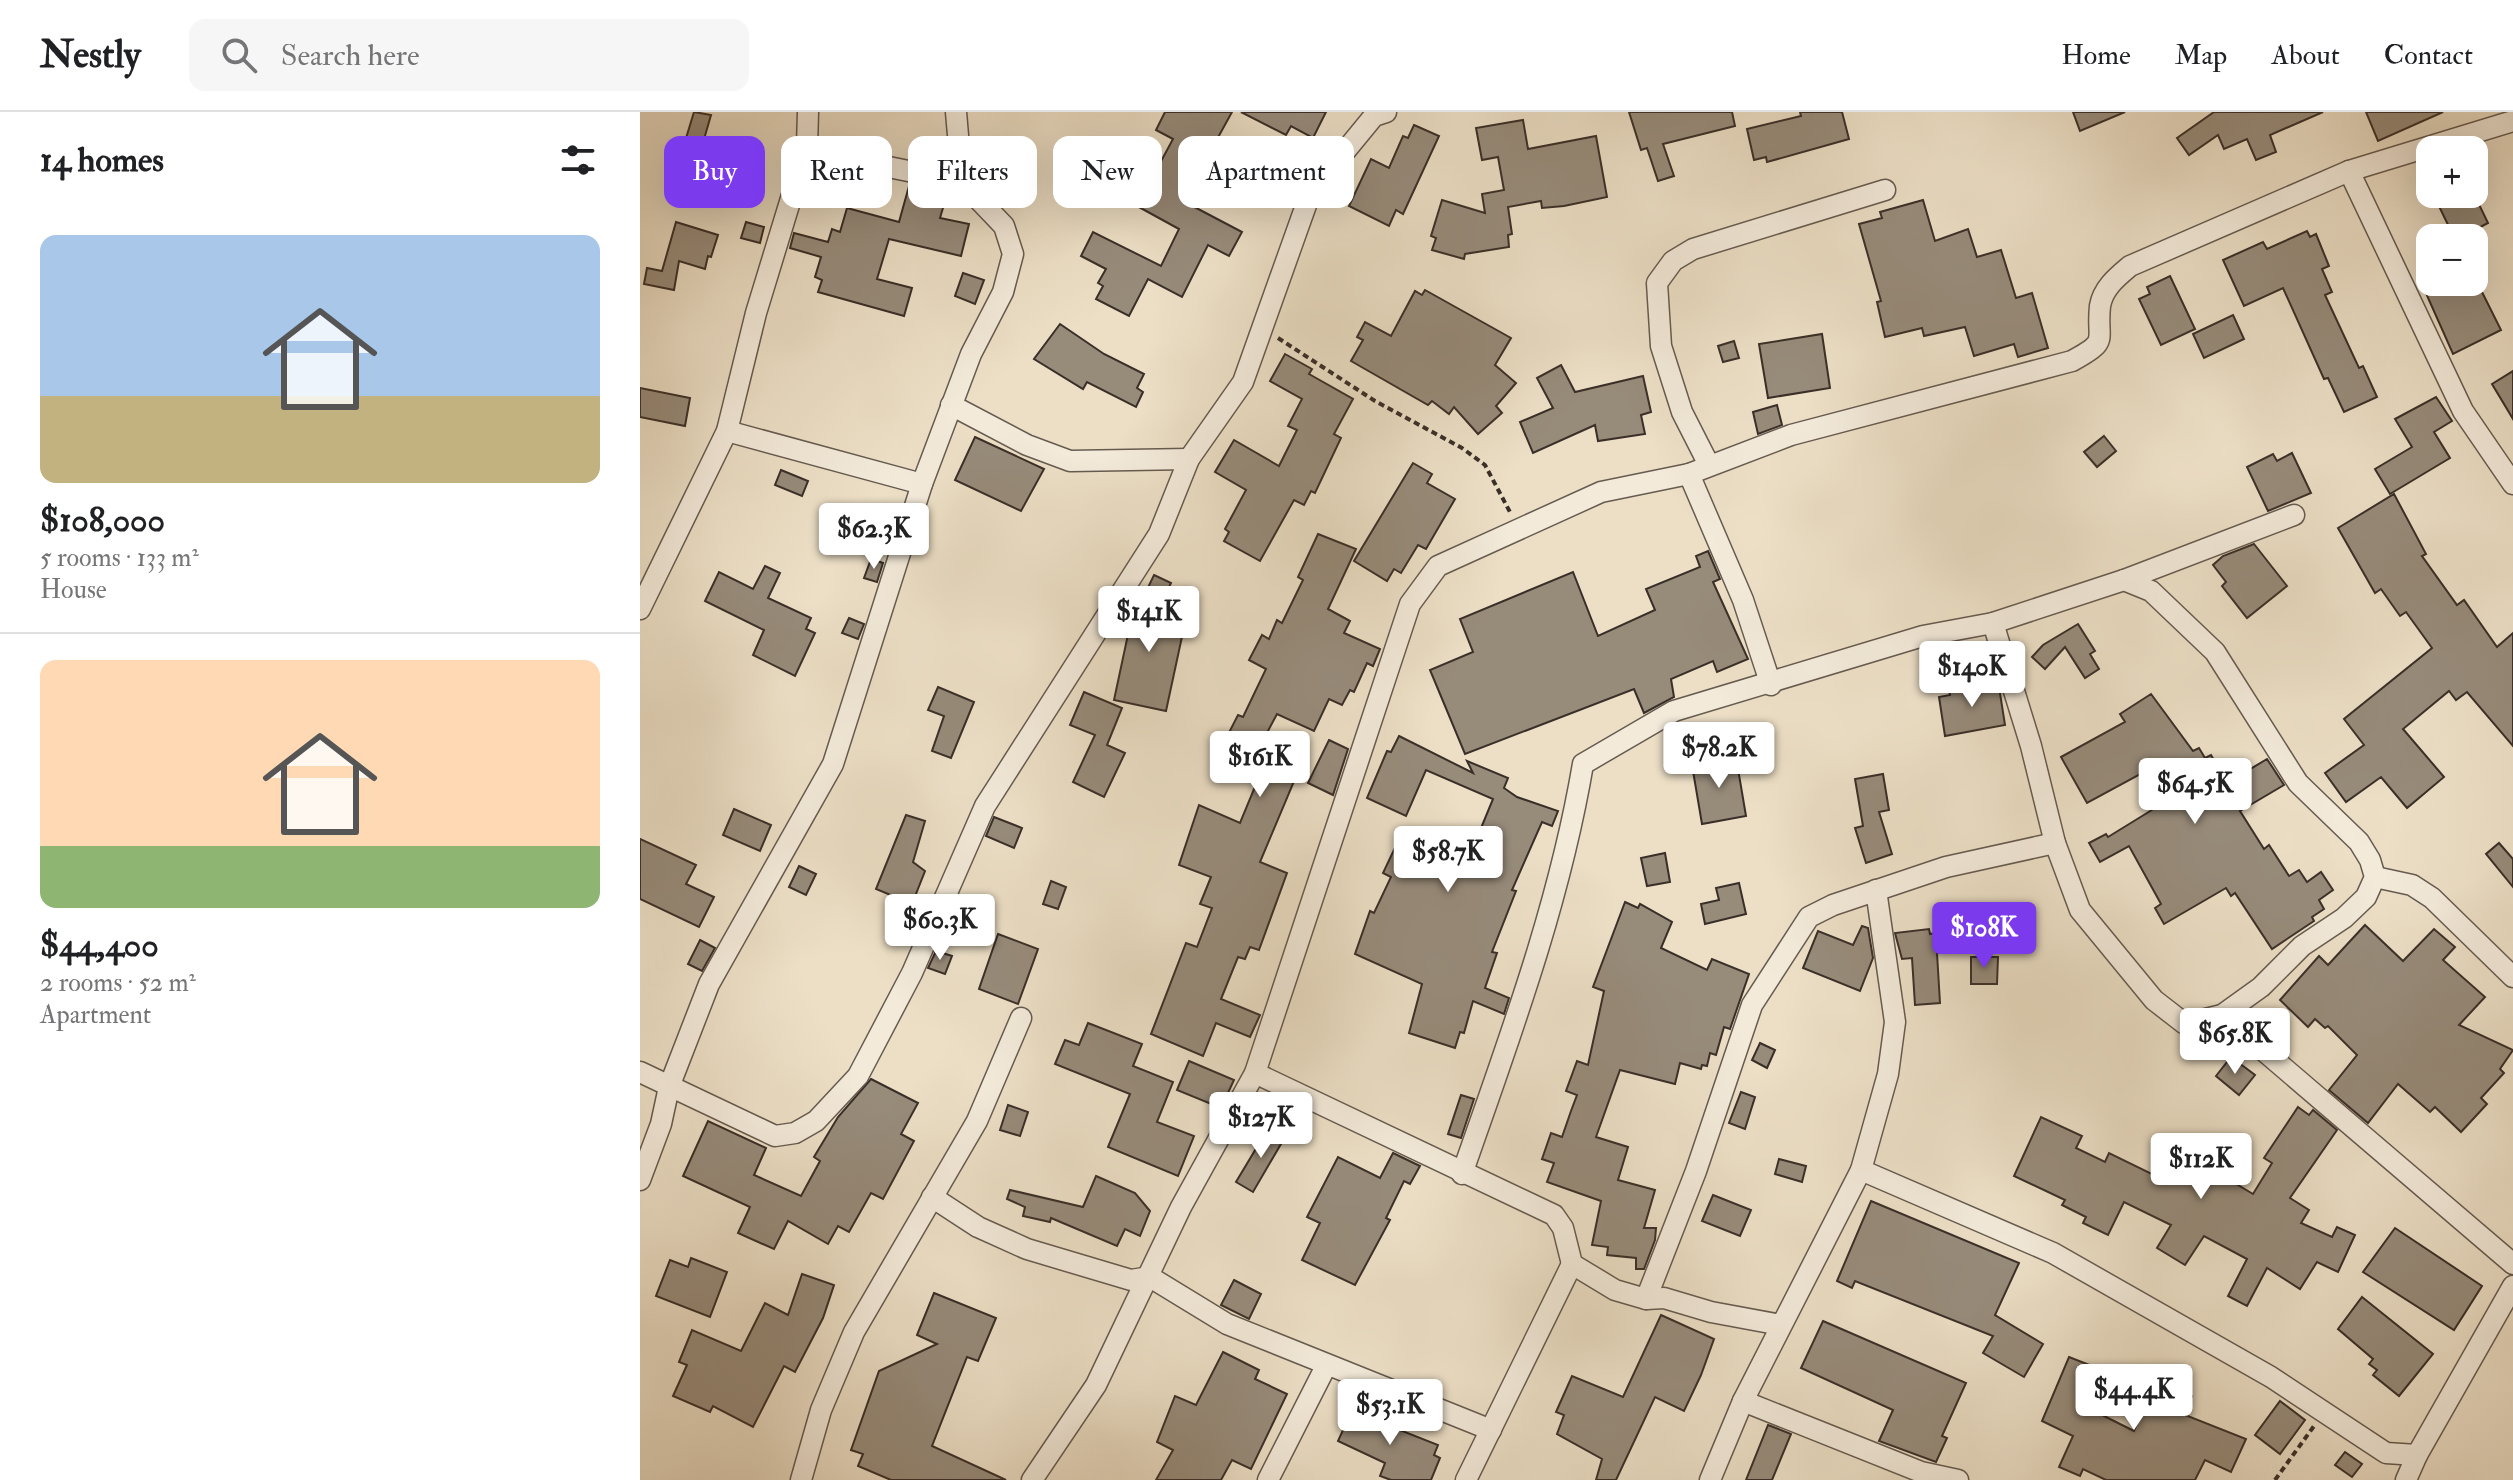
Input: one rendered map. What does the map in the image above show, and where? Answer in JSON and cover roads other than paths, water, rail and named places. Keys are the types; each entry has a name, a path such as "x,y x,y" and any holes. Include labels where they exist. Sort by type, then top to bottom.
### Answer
{"street":[{"path":"807,136 808,112"},
{"path":"956,112 958,136"},
{"path":"640,1072 775,1136 795,1133 816,1121 858,1076 912,973 985,806 1159,534 1189,459 1243,382 1310,194 1374,116 1386,112"},
{"path":"1032,1480 1096,1385 1181,1207 1255,1073 1410,604 1438,566 1521,532 1601,492 1689,474 1791,435 2072,361 2093,350 2103,336 2100,305 2109,283 2130,266 2349,171 2513,121"},
{"path":"2349,171 2463,411 2513,484"},
{"path":"1709,465 1682,412 1661,346 1657,283 1673,261 1693,249 1885,190"},
{"path":"640,609 727,431 756,313 788,208"},
{"path":"640,1180 661,1124 669,1087 709,984 833,764 922,484 971,354 1003,292 1013,254 1004,226 987,208"},
{"path":"951,405 1027,445 1070,461 1189,459"},
{"path":"727,431 922,484"},
{"path":"1689,474 1743,600 1771,685"},
{"path":"1462,1174 1533,969 1572,827 1583,764 1674,711 1771,685 1923,636 1993,623 2124,580 2294,515"},
{"path":"1993,623 2031,746 2055,843 2080,910 2154,1000 2185,1024 2222,1015 2261,987 2302,946 2344,918 2366,897 2375,877 2359,842 2298,783 2215,652 2151,591 2124,580"},
{"path":"1646,1299 1696,1171 1752,1005 1767,977 1809,917 1946,867 2055,843"},
{"path":"2375,877 2412,885 2432,898 2513,977"},
{"path":"1710,1480 1743,1401 1861,1170 1888,1074 1895,1022 1876,890"},
{"path":"2222,1015 2513,1264"},
{"path":"801,1480 821,1410 854,1332 977,1121 1021,1018"},
{"path":"1255,1073 1462,1174 1554,1215 1563,1228 1572,1264 1466,1480"},
{"path":"1861,1170 2053,1253 2250,1364 2386,1453 2417,1455"},
{"path":"932,1197 978,1227 1027,1249 1131,1280 1150,1277 1227,1324 1491,1430"},
{"path":"1572,1264 1615,1290 1646,1299 1664,1298 1711,1312 1781,1325"},
{"path":"2406,1480 2417,1455 2513,1286"},
{"path":"1268,1480 1326,1366"},
{"path":"1743,1401 1921,1472 1958,1480"}]}
